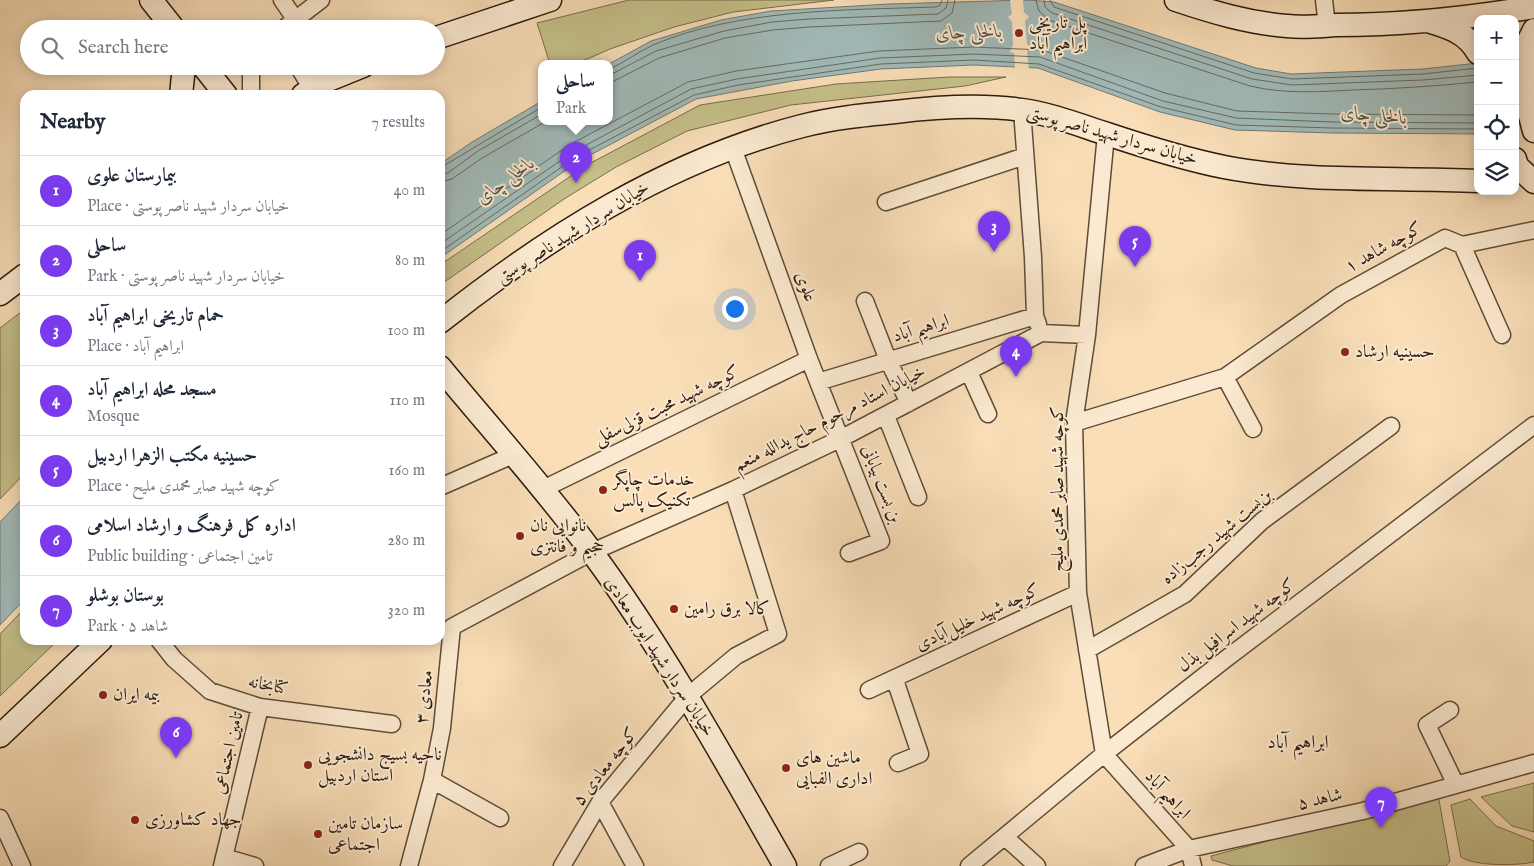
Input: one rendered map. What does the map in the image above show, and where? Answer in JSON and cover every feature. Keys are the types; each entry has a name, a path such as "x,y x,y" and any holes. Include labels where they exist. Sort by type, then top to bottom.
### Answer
{"main road":[{"path":"151,0 167,20"},
{"path":"445,35 550,0"},
{"path":"1176,0 1226,16 1286,26 1375,25 1427,20 1479,11 1507,15 1534,7"},
{"path":"1427,20 1454,29 1472,42 1474,46"},
{"path":"1525,44 1524,50 1534,90"},
{"path":"1525,44 1534,131"},
{"path":"182,90 183,75"},
{"path":"210,75 222,90"},
{"path":"312,90 344,75"},
{"name":"خیابان سردار شهید ناصر پوستی","path":"445,318 532,254 636,191 733,148 802,126 849,117 970,106 1022,110 1063,119 1181,158 1228,168 1298,175 1474,182"},
{"path":"1519,168 1534,182"},
{"path":"1443,180 1474,169"},
{"path":"1519,182 1534,182"},
{"path":"0,294 20,279"},
{"name":"خیابان سردار شهید ایوب معادی","path":"445,373 512,455 543,489 592,552 688,696 785,866"},
{"path":"0,736 96,645"}],"street":[{"path":"282,0 288,20"},
{"path":"294,20 321,0"},
{"path":"1324,0 1327,26"},
{"path":"251,75 251,90"},
{"path":"301,75 307,90"},
{"path":"1022,110 1033,257 1035,316 1041,333 1087,335"},
{"name":"کوچه شهید صابر محمدی ملیح","path":"1104,754 1078,593 1074,423 1087,335 1106,134"},
{"name":"علوی","path":"733,148 818,382 842,438"},
{"path":"886,202 1025,156"},
{"name":"کوچه شاهد ۱","path":"1224,377 1341,295 1445,238 1462,245 1534,230"},
{"path":"1462,245 1502,335"},
{"path":"865,300 888,360 909,403"},
{"name":"ابراهیم آباد","path":"818,382 1035,316"},
{"name":"خیابان استاد مرحوم حاج یدالله منعم","path":"592,552 733,490 842,438 1041,333"},
{"name":"کوچه شهید محبت قزلی‌سفلی","path":"543,489 810,359"},
{"path":"969,372 988,414"},
{"path":"1074,423 1224,377 1253,429"},
{"path":"886,416 918,497"},
{"name":"کوچه شهید اسرافیل بذل","path":"969,866 1104,754 1227,658 1534,425"},
{"name":"بن‌بست شهید رجب‌زاده","path":"1087,650 1185,594 1262,521 1391,426"},
{"name":"بن بست بیابانی","path":"842,438 881,541 849,553"},
{"path":"445,485 512,455"},
{"name":"کوچه معادی ۵","path":"562,866 600,802 688,696 736,656 778,634 733,490"},
{"name":"معادی ۳","path":"409,866 432,780 442,728 452,627 592,552"},
{"name":"کوچه شهید خلیل‌آبادی","path":"869,690 895,680 1078,593"},
{"name":"کتابخانه","path":"163,645 174,659 210,691 260,707 392,724"},
{"path":"895,680 920,754 898,763"},
{"name":"تامین اجتماعی","path":"223,862 260,707"},
{"path":"1450,710 1427,724 1456,785"},
{"name":"ابراهیم آباد","path":"1104,754 1189,849 1193,866"},
{"name":"شاهد ۵","path":"1150,865 1189,849 1363,811 1534,763"},
{"path":"432,780 500,818"},
{"path":"600,802 635,866"},
{"path":"0,818 22,866"},
{"path":"1005,838 1037,866"},
{"path":"829,866 859,852"},
{"path":"223,862 255,866"}],"shaded area":[{"path":"629,0 834,0 733,12 674,27 610,49 585,60 549,60 537,23"},
{"path":"949,77 1006,77 965,86 791,105 687,131 616,167 564,199 445,282 445,262 587,165 700,105 836,84"},
{"path":"20,313 20,478 0,499 0,328"},
{"path":"20,613 20,645 53,645 0,696 0,634"},
{"path":"1534,783 1534,832 1512,826 1481,797"},
{"path":"1434,797 1439,800 1450,861 1446,866 1233,866 1212,860 1211,856"},
{"path":"1470,799 1496,826 1534,841 1534,862 1485,864 1461,857 1451,805"}],"water":[{"name":"بالخلی چای","path":"1027,0 1054,2 1256,68 1291,74 1423,69 1474,63 1474,134 1235,130 1160,112 1038,68 974,65 881,69 792,81 696,99 579,161 445,255 445,161 472,142 538,103 538,125 613,125 613,62 651,41 721,20 771,11 889,4"},
{"path":"20,501 20,604 0,625 0,522"}],"pier":[{"path":"1010,0 1023,0 1024,12 1029,17 1025,21 1027,44 1030,47 1027,52 1029,71 1015,70 1014,53 1010,52 1013,45 1012,22 1008,17 1012,14"}],"place":[{"name":"پل تاریخی ابراهیم آباد","path":"1019,33"},
{"name":"ساحلی","path":"576,183"},
{"name":"حمام تاریخی ابراهیم آباد","path":"994,252"},
{"name":"حسینیه مکتب الزهرا اردبیل","path":"1135,267"},
{"name":"بیمارستان علوی","path":"640,281"},
{"name":"حسینیه ارشاد","path":"1345,352"},
{"name":"مسجد محله ابراهیم آباد","path":"1016,377"},
{"name":"خدمات چاپگر تکنیک پالس","path":"603,490"},
{"name":"نانوایی نان حجیم و فانتزی","path":"520,536"},
{"name":"کالا برق رامین","path":"674,609"},
{"name":"بیمه ایران","path":"103,695"},
{"name":"اداره کل فرهنگ و ارشاد اسلامی","path":"176,758"},
{"name":"ناحیه بسیج دانشجویی استان اردبیل","path":"308,765"},
{"name":"ماشین های اداری الفبایی","path":"786,768"},
{"name":"جهاد کشاورزی","path":"135,820"},
{"name":"بوستان بوشلو","path":"1381,828"},
{"name":"سازمان تامین اجتماعی","path":"318,834"}],"district":[{"name":"ابراهیم آباد","path":"1298,743"}]}
